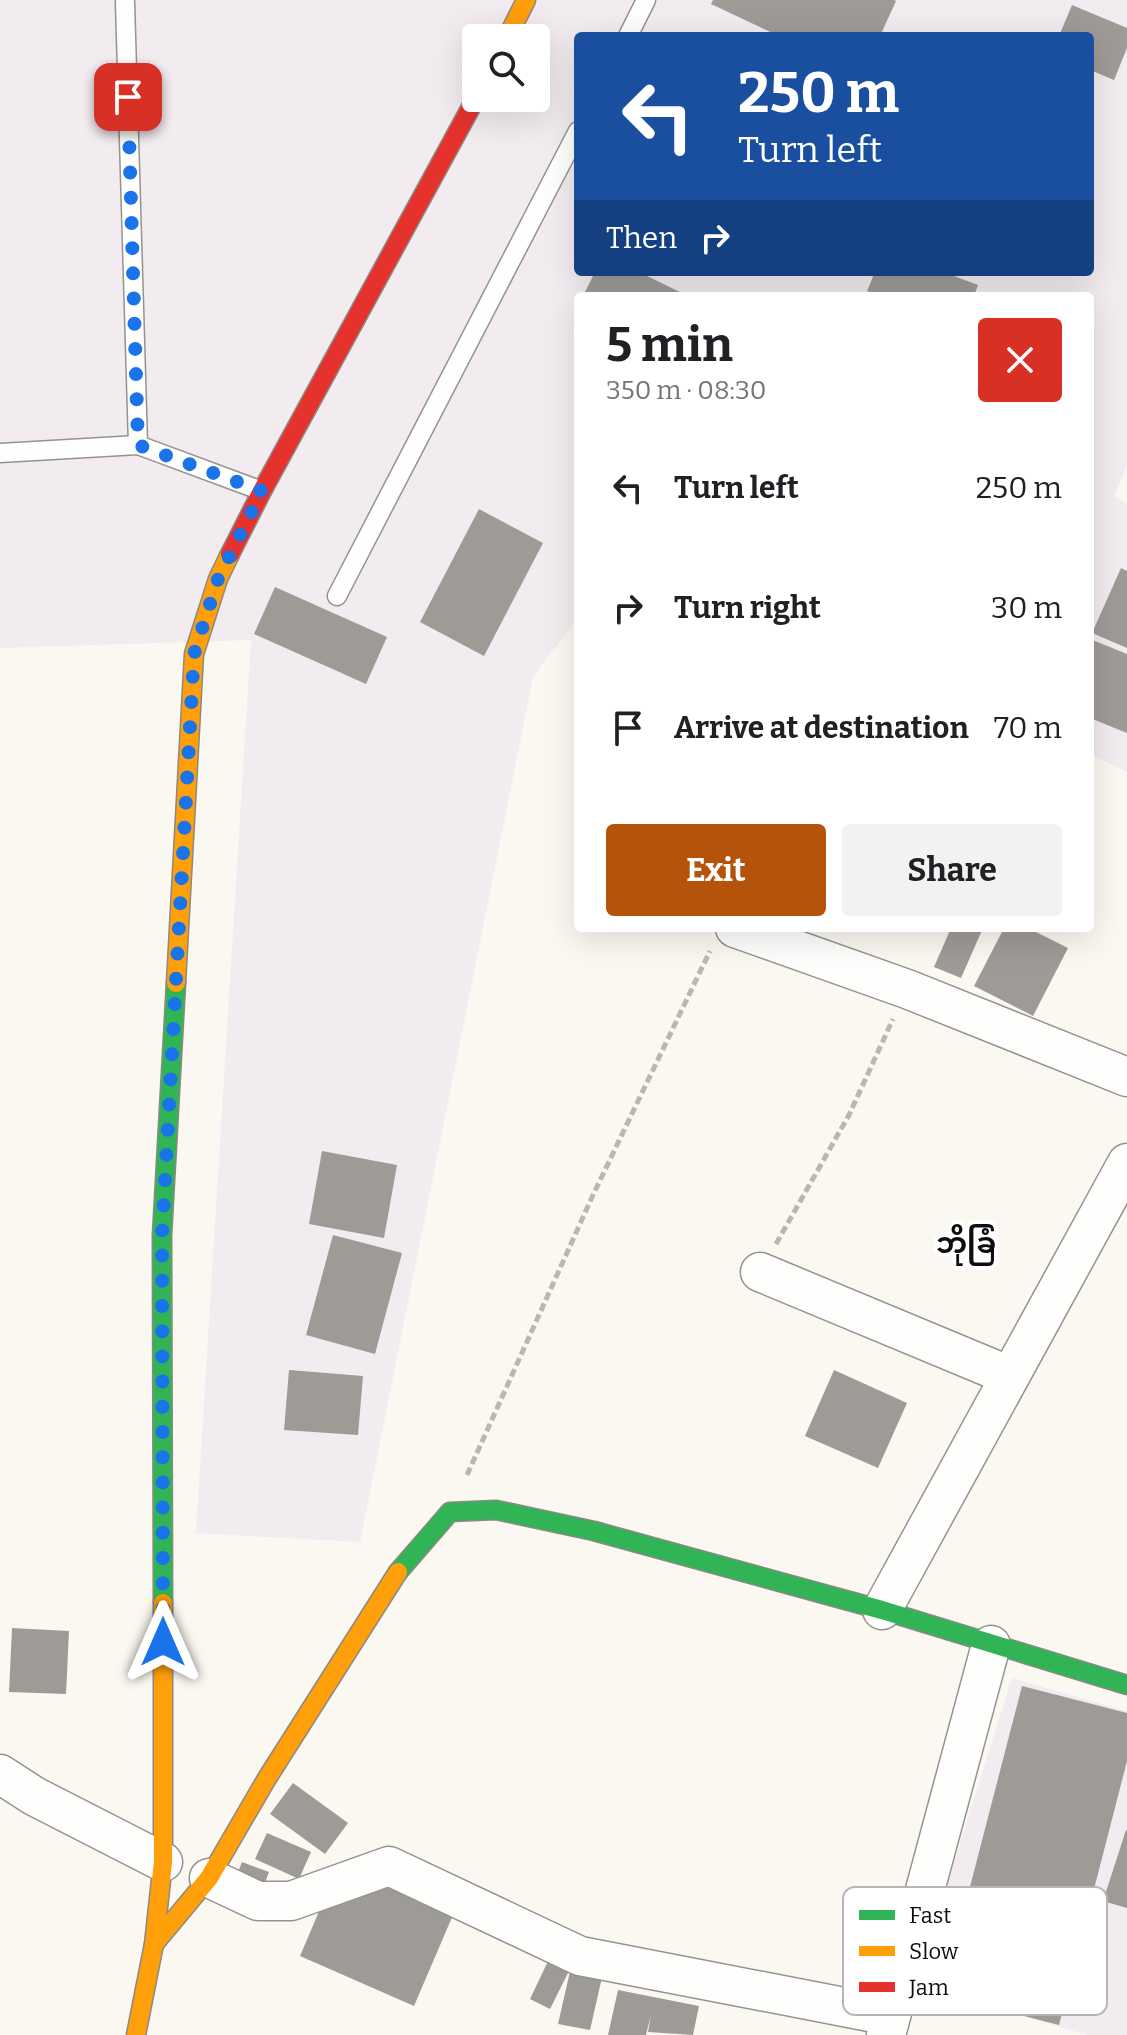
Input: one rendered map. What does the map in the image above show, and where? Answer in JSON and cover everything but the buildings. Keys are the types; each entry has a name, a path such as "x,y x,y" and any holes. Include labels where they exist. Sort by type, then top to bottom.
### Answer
{"street":[{"path":"514,24 526,0"},
{"path":"136,2035 154,1944 163,1862 162,1235 194,654 218,579 262,491 468,112"},
{"path":"724,935 907,989 1127,1077"},
{"path":"882,1610 1127,1163"},
{"path":"760,1272 1010,1376"},
{"path":"154,1944 209,1878 266,1780 403,1563 450,1512 496,1510 594,1531 882,1610 1127,1685"},
{"path":"926,1887 991,1645"},
{"path":"0,1774 34,1796 163,1862"},
{"path":"209,1878 258,1901 291,1901 389,1866 580,1956 888,2026"}],"lane":[{"path":"630,32 646,0"},
{"path":"125,2 138,445"},
{"path":"337,596 574,139"},
{"path":"0,453 138,445 262,491"}],"path":[{"path":"450,1512 593,1195 724,935"},
{"path":"760,1272 849,1115 907,989"}],"shaded area":[{"path":"0,0 1127,0 1127,466 1114,496 1127,504 1127,772 1094,756 1094,292 574,292 574,622 533,677 360,1542 196,1533 251,640 0,648"},
{"path":"1012,1678 1127,1711 1127,2035 1087,2035 1020,2015 1107,2015 1107,1887 946,1887"}],"traffic: fast":[{"path":"163,1603 162,1235 176,983"},
{"path":"398,1572 450,1512 496,1510 594,1531 882,1610 1127,1685"}],"traffic: slow":[{"path":"514,24 526,0"},
{"path":"176,983 194,654 218,579 230,554"},
{"path":"154,1944 209,1878 266,1780 398,1572"},
{"path":"136,2035 154,1944 163,1862 163,1603"}],"traffic: jam":[{"path":"230,554 468,112"}],"district":[{"name":"ဘိုခြံ","path":"966,1243"}],"route":[{"path":"128,97 138,445 262,491 218,579 194,654 162,1235 163,1642"}]}
